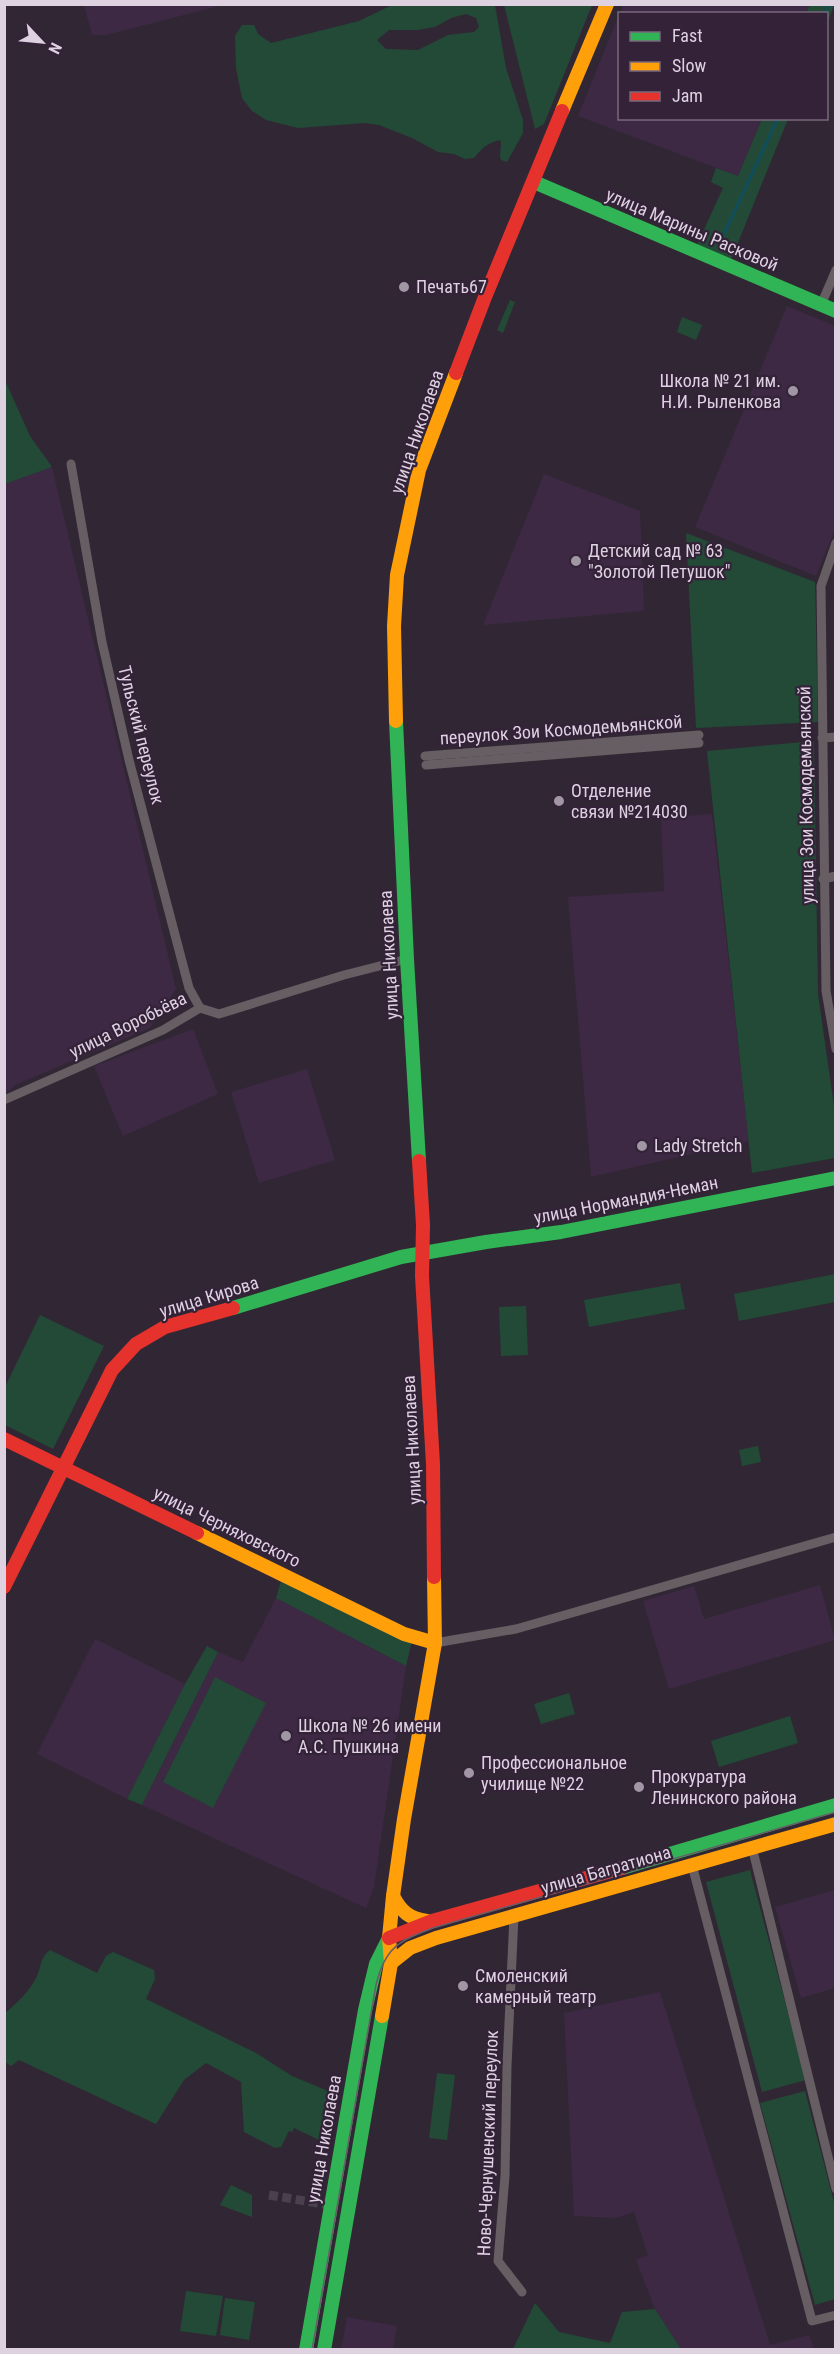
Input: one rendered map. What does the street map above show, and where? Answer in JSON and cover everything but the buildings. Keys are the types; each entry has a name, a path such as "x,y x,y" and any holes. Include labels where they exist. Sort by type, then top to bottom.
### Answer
{"main road":[{"name":"улица Николаева","path":"324,2349 391,1963 394,1935 393,1896 435,1643 433,1464 427,1384 423,1253 394,653 397,575 419,470 485,297 607,4"},
{"name":"улица Марины Расковой","path":"534,182 836,311"},
{"name":"улица Нормандия-Неман","path":"423,1253 561,1232 836,1178"},
{"name":"улица Кирова","path":"4,1587 112,1370 136,1344 165,1327 401,1257 423,1253"},
{"name":"улица Черняховского","path":"4,1439 404,1634 435,1643"},
{"name":"улица Багратиона","path":"394,1935 432,1921 836,1805"},
{"name":"улица Багратиона","path":"391,1963 410,1948 436,1938 836,1824"},
{"path":"393,1896 409,1919 432,1921"},
{"name":"улица Николаева","path":"306,2349 371,1981 380,1953 394,1935"},
{"path":"394,1935 410,1948"}],"street":[{"path":"821,305 836,270"},
{"name":"Тульский переулок","path":"71,464 102,642 129,760 189,988 200,1008"},
{"name":"улица Зои Космодемьянской","path":"836,543 821,586 826,992 836,1049"},
{"path":"822,738 836,737"},
{"name":"переулок Зои Космодемьянской","path":"426,761 699,739"},
{"path":"823,879 836,876"},
{"name":"улица Воробьёва","path":"4,1100 163,1030 200,1008 219,1014 344,975 407,959"},
{"path":"435,1643 516,1629 836,1537"},
{"path":"752,1847 836,2189"},
{"path":"692,1865 812,2321 836,2315"},
{"name":"Ново-Чернушенский переулок","path":"514,1916 507,2066 505,2176 498,2261 522,2292"},
{"path":"330,2205 345,2225"}],"shaded area":[{"path":"84,4 223,5 106,35 92,35"},
{"path":"624,4 810,5 807,12 621,12"},
{"path":"618,17 618,120 762,120 738,176 578,116"},
{"name":"Школа № 21 им. Н.И. Рыленкова","path":"787,306 835,326 835,529 816,576 695,527"},
{"path":"52,467 176,989 150,1028 17,1084 5,1093 5,484"},
{"name":"Детский сад № 63 \"Золотой Петушок\"","path":"544,474 640,511 644,611 483,625"},
{"path":"712,814 749,1141 591,1177 568,897 664,891 661,818"},
{"path":"193,1029 218,1094 123,1136 94,1066"},
{"path":"307,1069 335,1160 259,1183 231,1092"},
{"path":"820,1585 835,1640 669,1689 643,1601 694,1586 704,1619"},
{"name":"Школа № 26 имени А.С. Пушкина","path":"276,1598 406,1666 374,1887 366,1908 142,1805 218,1652 243,1662"},
{"path":"95,1639 185,1684 127,1799 37,1754"},
{"path":"835,1890 835,1988 801,1998 775,1907"},
{"path":"660,1992 770,2345 809,2335 814,2349 681,2349 655,2309 636,2260 648,2255 634,2212 615,2218 574,2216 564,2013"},
{"path":"347,2317 397,2326 393,2349 341,2349"}],"green space":[{"path":"394,4 495,5 506,68 523,120 523,133 507,162 501,160 500,140 485,146 474,158 465,159 454,154 438,152 412,138 379,125 365,123 298,128 266,120 252,111 242,98 236,68 235,36 242,25 254,25 258,34 271,43 359,21","holes":["466,14 476,18 479,27 474,32 448,35 418,50 386,49 377,40 389,30 417,30 435,27 451,18"]},
{"path":"504,5 592,5 544,124 535,129"},
{"path":"810,5 834,5 828,21 828,12 806,12"},
{"path":"762,120 788,120 731,260 696,247 723,188 711,182 716,168 738,176"},
{"path":"510,300 515,302 503,333 497,330"},
{"path":"682,317 702,325 696,340 677,332"},
{"path":"4,378 30,436 52,467 5,484"},
{"path":"686,533 815,582 818,722 696,728"},
{"path":"814,741 818,994 835,1113 835,1158 752,1173 707,751"},
{"path":"835,1274 835,1302 739,1321 734,1294"},
{"path":"680,1283 685,1309 589,1327 584,1300"},
{"path":"526,1306 528,1355 501,1356 499,1307"},
{"path":"40,1315 104,1346 53,1449 5,1425 5,1387"},
{"path":"758,1446 761,1462 742,1466 739,1450"},
{"path":"281,1581 412,1641 406,1666 276,1598"},
{"path":"207,1646 218,1652 142,1805 127,1799 185,1684"},
{"path":"215,1677 266,1703 213,1808 163,1782"},
{"path":"569,1693 575,1714 541,1724 534,1704"},
{"path":"790,1716 798,1743 719,1767 711,1741"},
{"path":"750,1870 806,2080 762,2092 706,1882"},
{"path":"50,1950 97,1973 106,1956 113,1952 154,1970 155,1979 146,1999 256,2053 292,2076 328,2091 321,2141 294,2128 292,2132 289,2131 281,2147 275,2148 244,2132 241,2082 206,2063 184,2080 156,2124 19,2060 11,2066 5,2062 5,2013 30,1987 37,1976 43,1958"},
{"path":"437,2073 455,2075 447,2140 429,2138"},
{"path":"805,2091 835,2206 835,2299 815,2305 760,2103"},
{"path":"231,2185 252,2195 252,2217 220,2205"},
{"path":"186,2291 223,2296 216,2336 180,2331"},
{"path":"225,2298 255,2302 249,2340 220,2335"},
{"path":"535,2303 559,2332 610,2343 622,2312 655,2309 681,2349 513,2349"}],"waterway":[{"path":"826,12 828,4"},
{"path":"722,238 777,120"}],"tunnel":[{"path":"269,2195 330,2205"}],"tram line":[{"path":"312,2350 376,1985 384,1962 395,1947 433,1928 836,1812"}],"traffic: fast":[{"path":"534,182 836,311"},
{"path":"396,721 419,1161"},
{"path":"233,1308 401,1257 561,1232 836,1178"},
{"path":"622,1868 836,1805"},
{"path":"306,2350 365,2010 376,1964 389,1938"},
{"path":"324,2350 382,2016"}],"traffic: slow":[{"path":"562,111 607,4"},
{"path":"396,721 394,626 397,575 419,470 456,373"},
{"path":"197,1533 404,1634 435,1643"},
{"path":"382,2016 391,1963 389,1938 393,1896 435,1643 434,1577"},
{"path":"391,1963 410,1948 436,1938 836,1824"},
{"path":"393,1896 406,1913 427,1921"}],"traffic: jam":[{"path":"456,373 562,111"},
{"path":"419,1161 423,1225 422,1276 433,1464 434,1577"},
{"path":"4,1587 112,1370 136,1344 165,1327 233,1308"},
{"path":"4,1439 197,1533"},
{"path":"389,1938 432,1921 622,1868"}],"place":[{"name":"Печать67","path":"404,287"},
{"name":"Школа № 21 им. Н.И. Рыленкова","path":"793,391"},
{"name":"Детский сад № 63 \"Золотой Петушок\"","path":"576,561"},
{"name":"Отделение связи №214030","path":"559,801"},
{"name":"Lady Stretch","path":"642,1146"},
{"name":"Школа № 26 имени А.С. Пушкина","path":"286,1736"},
{"name":"Профессиональное училище №22","path":"469,1773"},
{"name":"Прокуратура Ленинского района","path":"639,1787"},
{"name":"Смоленский камерный театр","path":"463,1986"}]}
